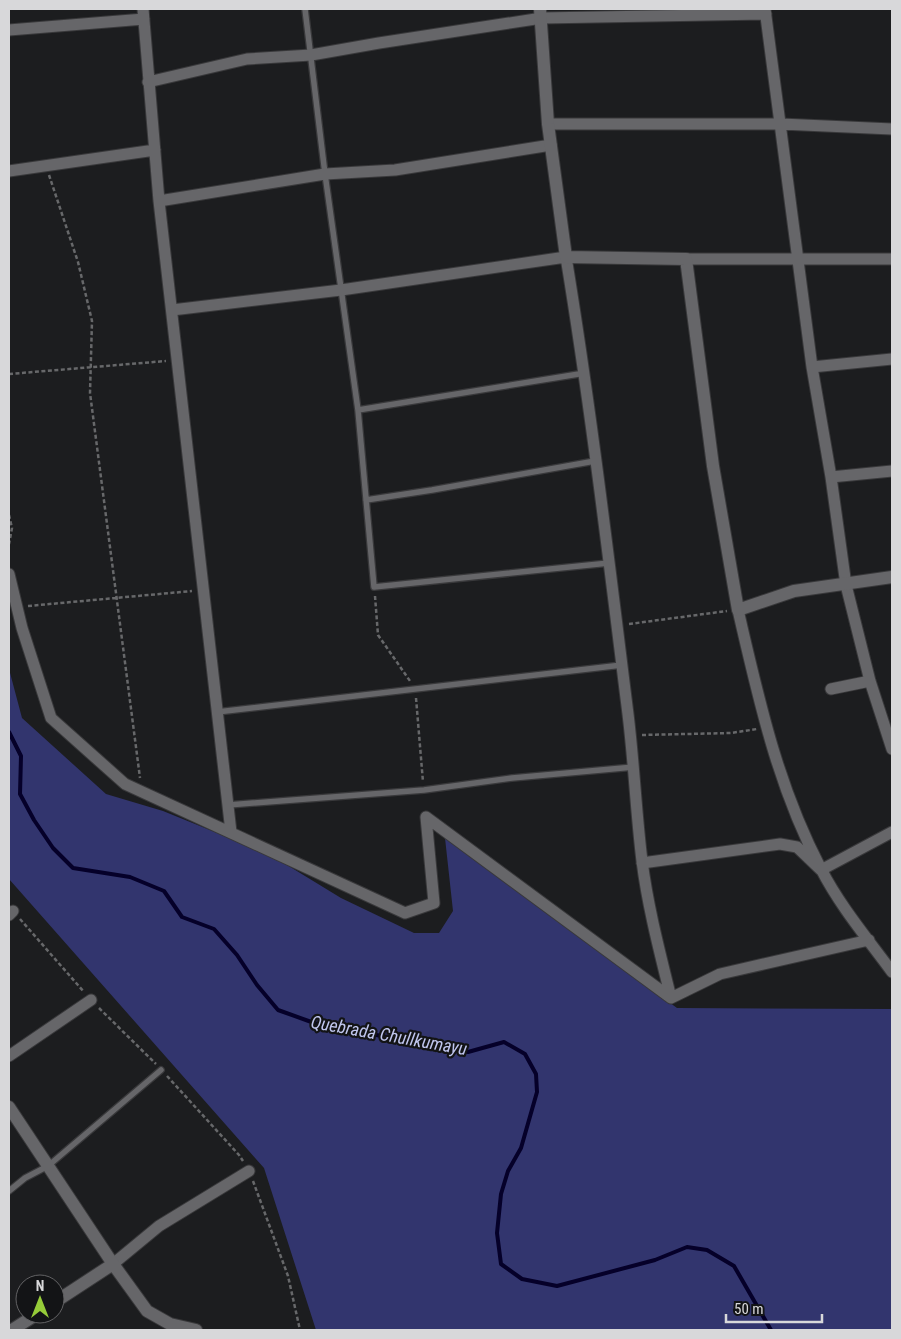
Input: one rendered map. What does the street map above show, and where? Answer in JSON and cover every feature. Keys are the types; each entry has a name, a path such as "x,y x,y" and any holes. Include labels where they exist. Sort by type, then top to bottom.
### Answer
{"street":[{"path":"148,82 247,59 311,55 541,13 765,12 812,366 831,477 846,585 870,681 892,749"},
{"path":"541,13 548,124 566,257 585,373 631,736 642,862 656,936 672,998"},
{"path":"9,30 144,14 159,202 231,832"},
{"path":"548,124 781,124 892,129"},
{"path":"159,202 325,174 395,170 551,146"},
{"path":"9,171 155,150"},
{"path":"172,310 341,290 566,257 892,259"},
{"path":"686,259 713,466 738,610 766,728 789,801 821,870 845,908 892,972"},
{"path":"812,366 892,359"},
{"path":"831,477 892,471"},
{"path":"9,574 17,607 51,718 125,784 405,913 434,903 426,817 672,998"},
{"path":"738,610 794,591 892,577"},
{"path":"830,689 870,681"},
{"path":"821,870 892,832"},
{"path":"642,862 780,844 797,847 821,870"},
{"path":"672,998 720,974 869,940"},
{"path":"9,1056 91,1000"},
{"path":"9,1107 113,1264 147,1311 170,1324 196,1330"},
{"path":"65,1295 113,1264 159,1226 249,1171"}],"lane":[{"path":"305,9 325,174 358,410 374,587 609,563"},
{"path":"358,410 585,373"},
{"path":"366,500 595,461"},
{"path":"217,712 622,665"},
{"path":"228,806 424,790 512,778 634,767"},
{"path":"9,1191 25,1178 48,1166 161,1070"}],"path":[{"path":"46,166 78,262 92,321 90,393 142,792"},
{"path":"9,374 177,360"},
{"path":"9,516 12,528 9,544"},
{"path":"374,587 378,635 415,689 424,790"},
{"path":"17,607 203,590"},
{"path":"617,626 738,610"},
{"path":"631,736 731,733 766,728"},
{"path":"11,913 91,1000 161,1070 239,1155 249,1171 288,1276 300,1330"}],"shaded area":[{"path":"9,669 22,718 106,794 163,811 269,854 341,898 414,933 439,933 453,911 445,838 677,1008 892,1009 892,1330 316,1330 264,1168 9,879"}],"waterway":[{"name":"Quebrada Chullkumayu","path":"9,732 21,756 20,794 34,820 53,848 73,868 130,877 164,891 182,917 214,929 237,955 257,985 278,1010 317,1024 468,1052 504,1042 525,1054 536,1074 537,1092 521,1148 508,1171 501,1194 497,1233 501,1264 522,1279 557,1286 655,1260 687,1247 707,1250 734,1266 771,1330"}]}
